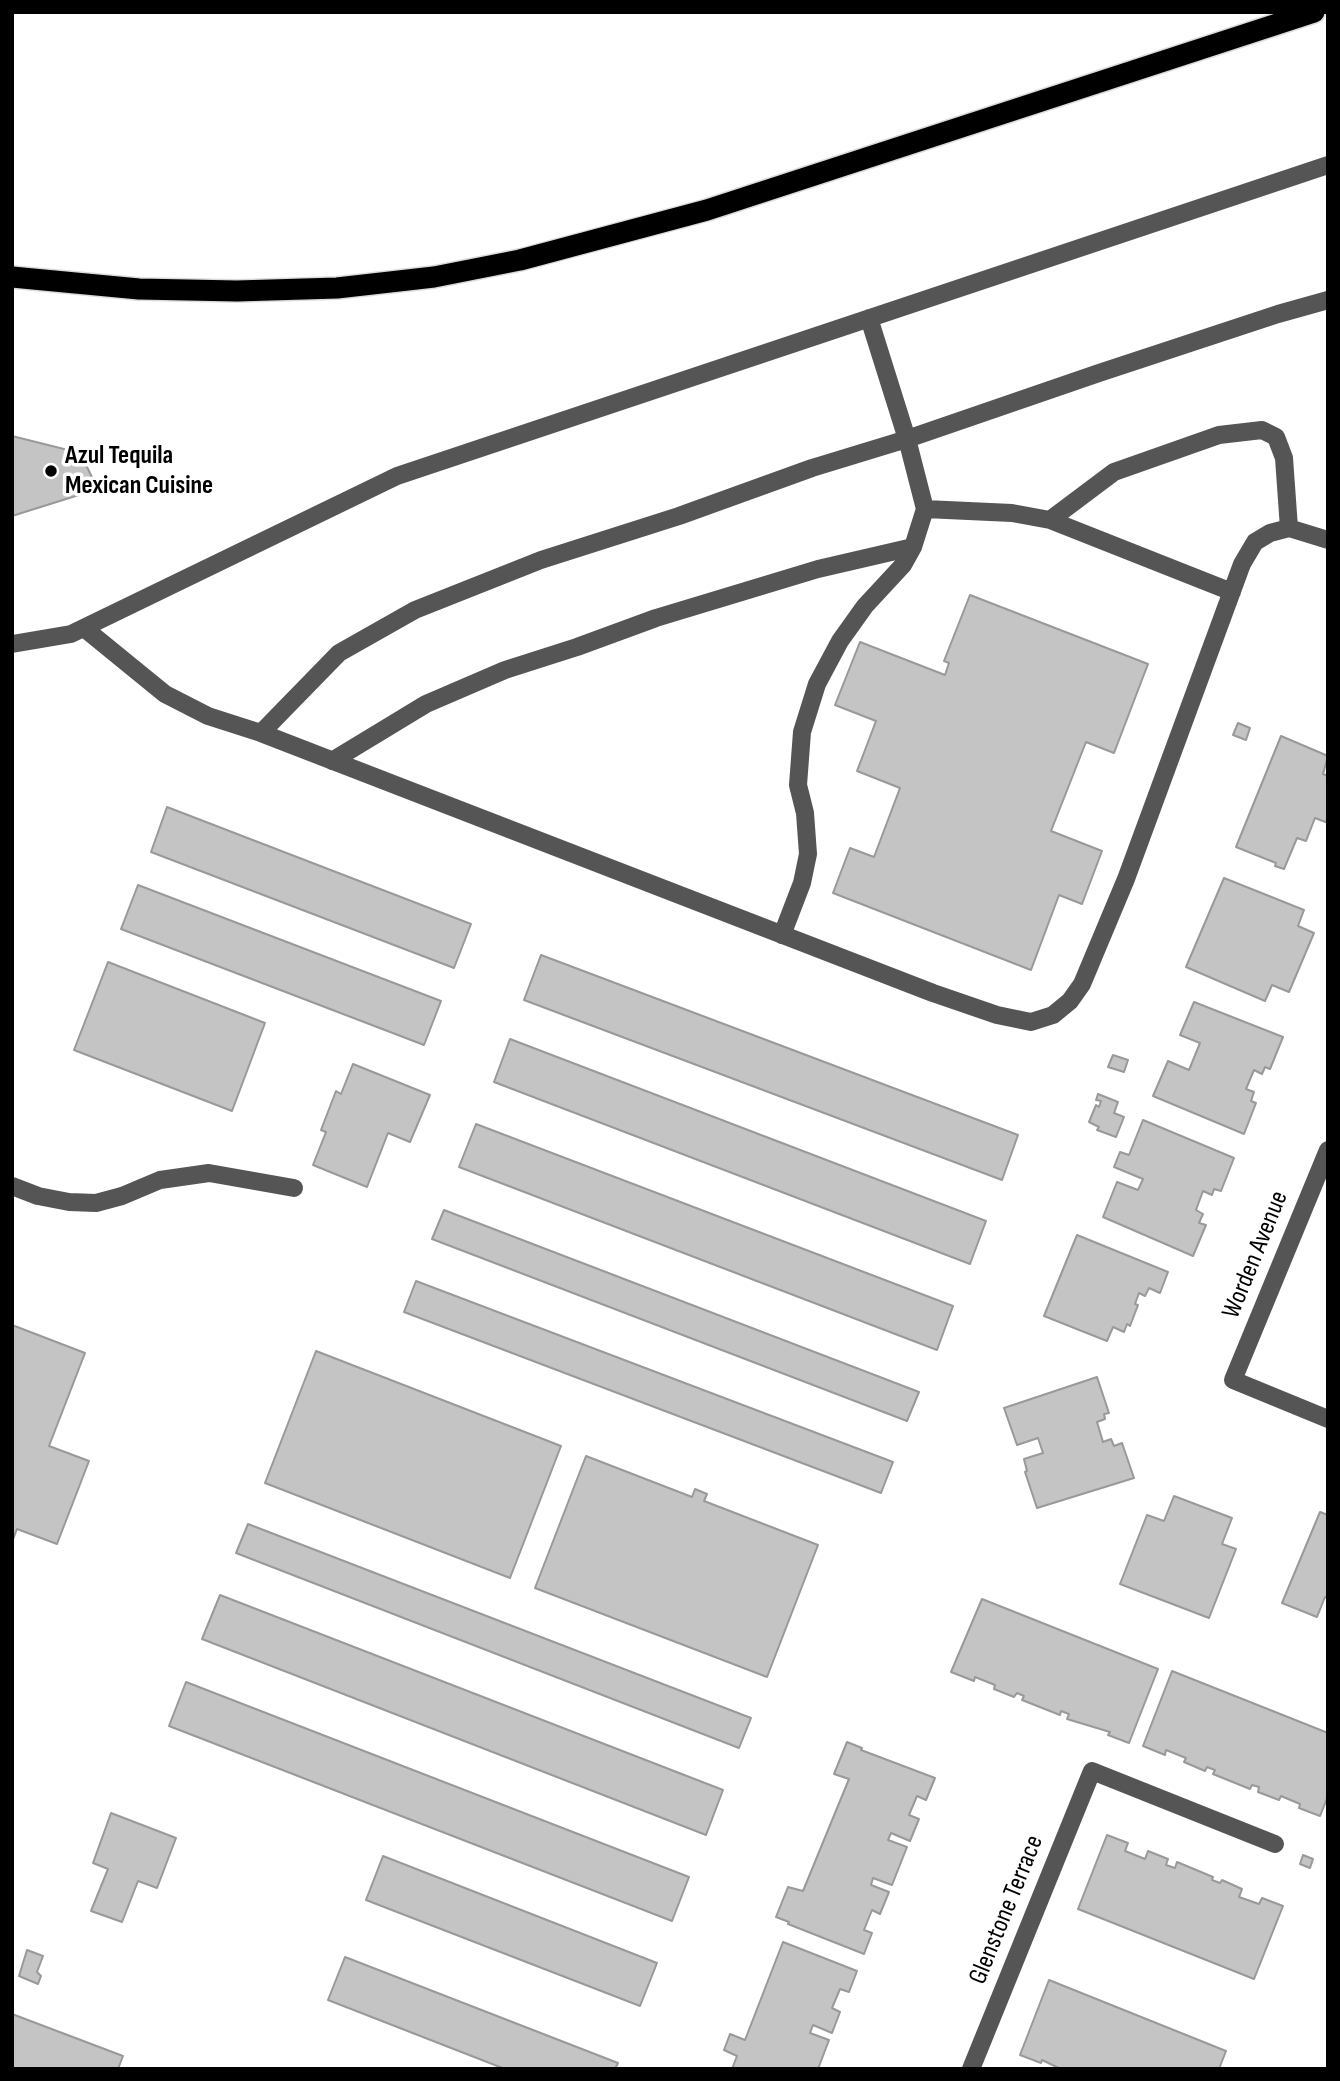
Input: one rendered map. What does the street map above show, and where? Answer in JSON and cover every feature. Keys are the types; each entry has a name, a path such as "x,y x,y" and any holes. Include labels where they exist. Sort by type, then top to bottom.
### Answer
{"highway":[{"path":"12,277 139,289 237,291 337,288 434,278 520,260 707,210 1314,12"}],"street":[{"path":"12,644 71,634 397,476 1328,165"},
{"path":"261,733 339,653 415,610 541,560 679,516 812,468 907,439 1099,373 1328,300"},
{"path":"782,935 802,883 808,854 805,813 798,785 802,732 817,684 840,641 865,606 903,565 913,547 925,509 907,439 869,318"},
{"path":"1050,520 1114,472 1219,435 1262,430 1276,437 1284,458 1289,528"},
{"path":"925,509 1012,513 1050,520 1231,592"},
{"path":"84,628 164,694 208,716 261,733 782,935 997,1015 1031,1022 1053,1015 1070,1001 1088,971 1126,880 1231,592 1242,564 1255,542 1270,533 1289,528 1328,540"},
{"path":"332,761 426,704 505,670 656,618 806,572 913,547"},
{"name":"Worden Avenue","path":"1328,1150 1234,1380 1328,1419"},
{"path":"12,1186 38,1196 96,1203 122,1196 160,1180 209,1173 294,1188"},
{"name":"Glenstone Terrace","path":"971,2069 1092,1770 1275,1844"}],"building":[{"name":"Azul Tequila Mexican Cuisine","path":"12,436 80,453 98,489 12,516"},
{"path":"970,595 1148,664 1114,753 1086,742 1051,831 1102,851 1082,904 1059,895 1031,970 833,893 850,848 874,857 900,788 857,771 876,721 835,705 860,642 945,675 949,663 944,661"},
{"path":"1238,723 1250,728 1246,740 1233,735"},
{"path":"1281,736 1328,756 1323,774 1328,776 1328,823 1315,818 1306,841 1297,838 1284,869 1275,866 1276,863 1236,847"},
{"path":"167,807 471,924 454,968 151,852"},
{"path":"1224,878 1304,910 1298,926 1314,933 1289,992 1272,985 1265,1001 1186,967"},
{"path":"138,885 441,1001 424,1045 121,929"},
{"path":"541,955 1018,1135 1002,1180 524,1000"},
{"path":"108,962 265,1023 232,1111 74,1050"},
{"path":"1194,1002 1283,1037 1270,1069 1265,1067 1262,1074 1254,1070 1246,1089 1254,1092 1251,1101 1256,1103 1244,1134 1153,1096 1168,1061 1189,1070 1200,1043 1180,1035"},
{"path":"510,1039 986,1221 970,1264 494,1082"},
{"path":"1113,1055 1128,1060 1124,1072 1108,1067"},
{"path":"353,1064 430,1095 410,1142 388,1133 367,1187 313,1165 326,1132 321,1130 336,1091 341,1094"},
{"path":"1098,1094 1118,1102 1114,1113 1124,1117 1116,1137 1097,1130 1099,1127 1089,1122 1096,1105 1099,1107 1101,1101 1096,1100"},
{"path":"1143,1120 1234,1158 1221,1191 1214,1189 1212,1195 1203,1191 1196,1210 1203,1214 1199,1223 1206,1225 1193,1256 1103,1217 1117,1182 1138,1190 1143,1179 1114,1167 1120,1152 1129,1155"},
{"path":"476,1124 953,1306 937,1350 459,1167"},
{"path":"444,1210 919,1392 907,1421 432,1239"},
{"path":"1077,1235 1168,1272 1160,1293 1149,1288 1145,1296 1139,1293 1135,1304 1138,1305 1130,1326 1127,1324 1124,1332 1113,1327 1107,1341 1044,1316"},
{"path":"416,1281 893,1462 881,1493 404,1312"},
{"path":"12,1325 85,1353 49,1446 89,1461 57,1544 17,1529 12,1542"},
{"path":"316,1351 561,1446 510,1578 265,1483"},
{"path":"1097,1377 1109,1413 1104,1414 1105,1419 1097,1422 1103,1442 1111,1439 1114,1446 1122,1443 1134,1478 1037,1508 1025,1472 1024,1459 1043,1453 1038,1438 1017,1445 1004,1408"},
{"path":"586,1456 692,1497 695,1489 707,1494 704,1501 818,1545 767,1677 535,1588"},
{"path":"1174,1496 1232,1518 1222,1544 1236,1549 1209,1618 1120,1584 1147,1515 1164,1521"},
{"path":"1320,1512 1328,1515 1328,1598 1325,1597 1317,1617 1282,1603"},
{"path":"248,1524 751,1718 739,1748 236,1553"},
{"path":"220,1595 723,1790 706,1835 202,1639"},
{"path":"982,1599 1158,1669 1129,1743 1108,1735 1110,1732 1067,1719 1069,1714 1061,1711 1060,1715 1022,1700 1024,1696 1017,1693 1014,1697 975,1677 974,1681 951,1672"},
{"path":"1172,1671 1328,1733 1328,1796 1320,1816 1299,1808 1300,1804 1281,1796 1279,1800 1258,1792 1259,1787 1252,1785 1250,1789 1213,1774 1215,1770 1207,1767 1205,1771 1184,1762 1186,1758 1166,1750 1165,1755 1143,1746"},
{"path":"186,1682 689,1877 672,1921 169,1726"},
{"path":"847,1742 862,1748 861,1750 935,1778 926,1800 917,1796 909,1815 919,1819 910,1841 891,1833 888,1840 907,1847 892,1885 873,1878 871,1885 889,1892 880,1914 872,1910 864,1930 872,1933 864,1954 776,1917 788,1887 803,1891 849,1779 834,1774"},
{"path":"111,1813 176,1838 157,1888 138,1881 122,1922 91,1911 108,1869 93,1863"},
{"path":"1107,1835 1128,1843 1125,1851 1145,1859 1148,1851 1168,1859 1166,1865 1175,1868 1177,1862 1213,1877 1212,1880 1220,1883 1222,1880 1242,1889 1239,1897 1259,1904 1262,1898 1283,1906 1254,1979 1078,1909"},
{"path":"1303,1855 1313,1859 1310,1868 1300,1864"},
{"path":"383,1856 657,1963 640,2006 366,1900"},
{"path":"783,1942 857,1971 849,1992 840,1989 832,2008 840,2012 832,2033 813,2025 810,2033 829,2040 818,2069 732,2069 737,2056 724,2050 730,2034 745,2040"},
{"path":"27,1950 43,1956 37,1972 41,1976 38,1984 19,1976"},
{"path":"345,1957 618,2063 615,2069 505,2069 328,2000"},
{"path":"1049,1980 1226,2051 1219,2069 1061,2069 1042,2060 1041,2063 1020,2055"},
{"path":"12,2014 123,2056 118,2069 12,2069"}],"place":[{"name":"Azul Tequila Mexican Cuisine","path":"51,471"}]}
